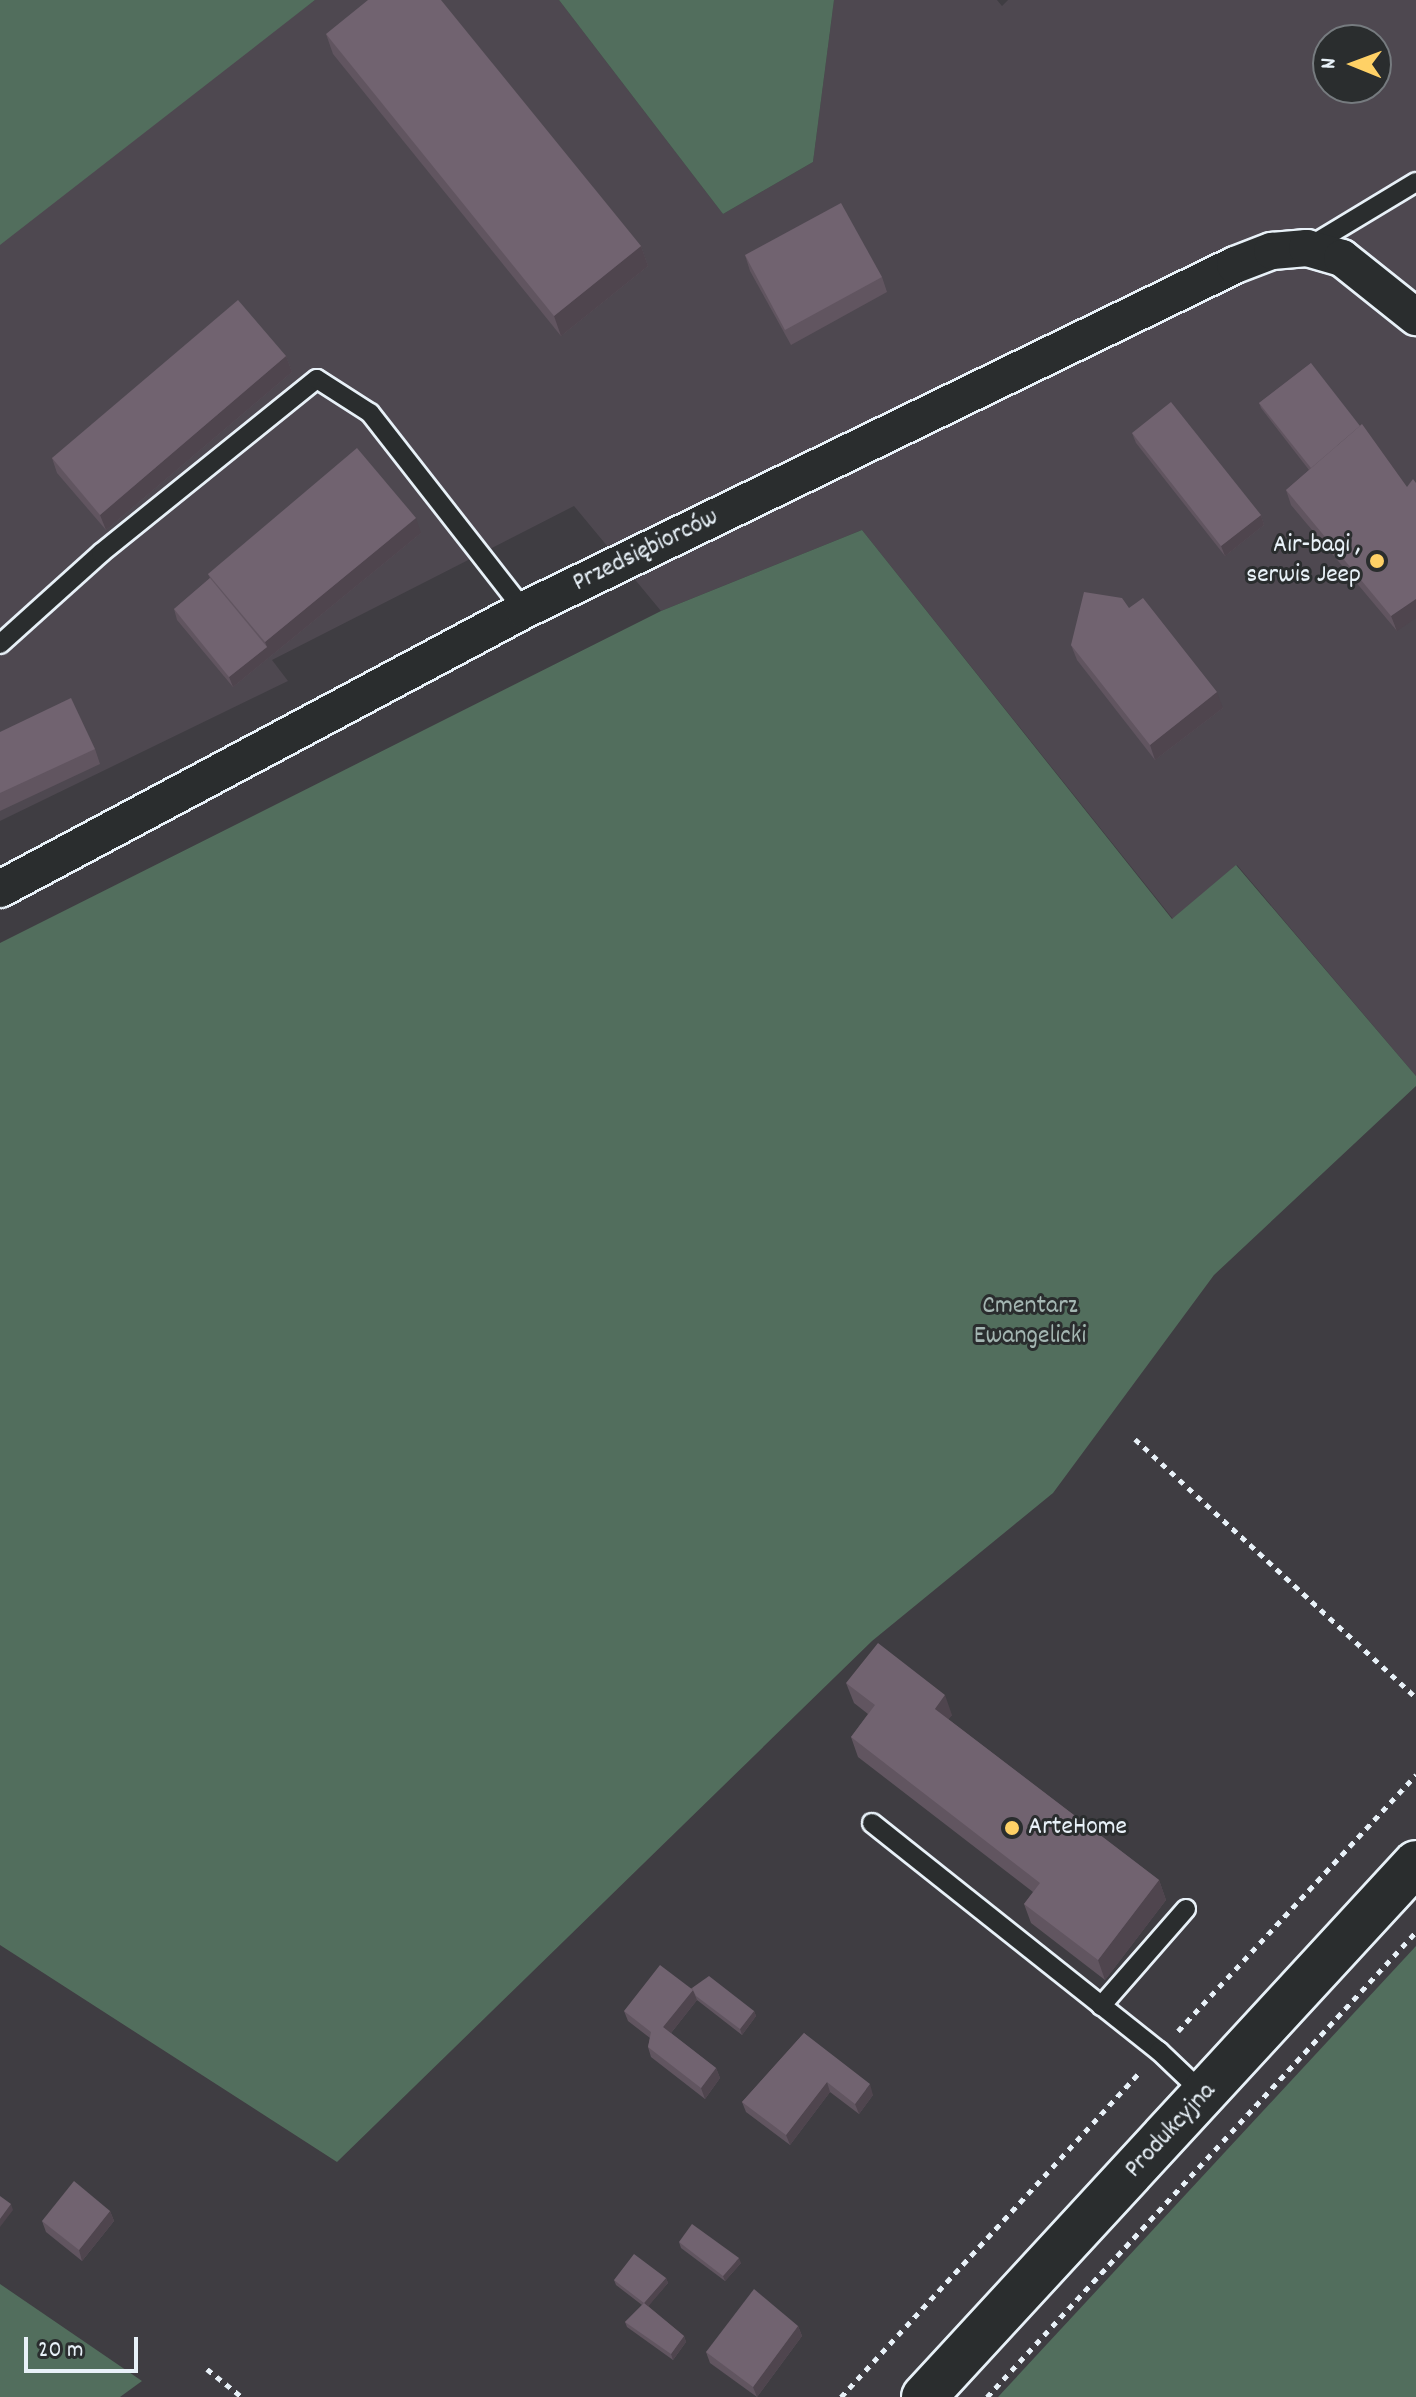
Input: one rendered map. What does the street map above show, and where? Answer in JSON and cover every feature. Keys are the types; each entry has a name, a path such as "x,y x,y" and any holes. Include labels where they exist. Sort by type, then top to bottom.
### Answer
{"street":[{"path":"1307,248 1342,258 1416,317"},
{"name":"Przedsiębiorców","path":"0,889 524,610 1235,265 1272,251 1307,248"},
{"name":"Produkcyjna","path":"924,2397 1416,1863"}],"lane":[{"path":"1307,248 1416,182"},
{"path":"0,644 101,553 317,379 370,413 524,610"},
{"path":"872,1823 1159,2051 1204,2094"},
{"path":"1101,2006 1186,1909"}],"path":[{"path":"1135,1439 1416,1697"},
{"path":"841,2397 1416,1775"},
{"path":"987,2397 1416,1932"},
{"path":"207,2369 242,2397"}],"shaded area":[{"path":"0,0 171,108 315,0 559,0 723,214 813,162 834,0 997,0 1002,6 1008,0 1416,0 1416,1076 1237,865 1173,919 862,530 661,611 574,506 272,660 288,681 0,821"}],"green space":[{"path":"0,0 315,0 0,245"},
{"path":"559,0 834,0 813,162 723,214"},
{"name":"Cmentarz Ewangelicki","path":"862,530 1172,919 1236,865 1416,1076 1416,1086 1214,1275 1053,1493 872,1641 337,2162 0,1945 0,943 661,611"},
{"path":"1416,1946 1416,2397 998,2397"},
{"path":"0,2284 142,2381 120,2397 0,2397"}],"building":[{"path":"368,0 441,0 641,246 554,316 326,34"},
{"path":"841,203 882,277 785,330 745,255"},
{"path":"238,300 286,356 100,515 52,458"},
{"path":"1311,363 1360,426 1311,468 1259,403"},
{"path":"1171,402 1261,515 1221,546 1132,433"},
{"name":"Air-bagi , serwis Jeep","path":"1362,424 1407,487 1413,479 1416,483 1416,599 1391,616 1286,490"},
{"path":"357,448 416,518 265,642 208,574"},
{"path":"210,578 267,647 229,677 174,609"},
{"path":"1084,592 1122,598 1129,608 1143,598 1217,692 1150,745 1071,645"},
{"path":"71,698 95,749 0,793 0,732"},
{"name":"ArteHome","path":"878,1643 945,1695 935,1709 1159,1880 1098,1960 1024,1904 1040,1883 851,1737 875,1705 846,1683"},
{"path":"660,1965 693,1990 663,2027 716,2068 701,2088 648,2047 651,2032 624,2011"},
{"path":"709,1976 754,2011 740,2029 696,1996 692,1988"},
{"path":"804,2033 870,2084 855,2104 827,2082 786,2135 742,2102"},
{"path":"74,2181 110,2211 79,2250 42,2221"},
{"path":"0,2196 11,2204 0,2219"},
{"path":"692,2224 739,2258 723,2276 679,2242"},
{"path":"634,2254 666,2278 644,2303 614,2280"},
{"path":"754,2289 798,2326 753,2387 706,2352"},
{"path":"644,2303 684,2336 671,2354 625,2322"}],"place":[{"name":"Air-bagi , serwis Jeep","path":"1377,561"},
{"name":"ArteHome","path":"1012,1828"}]}
